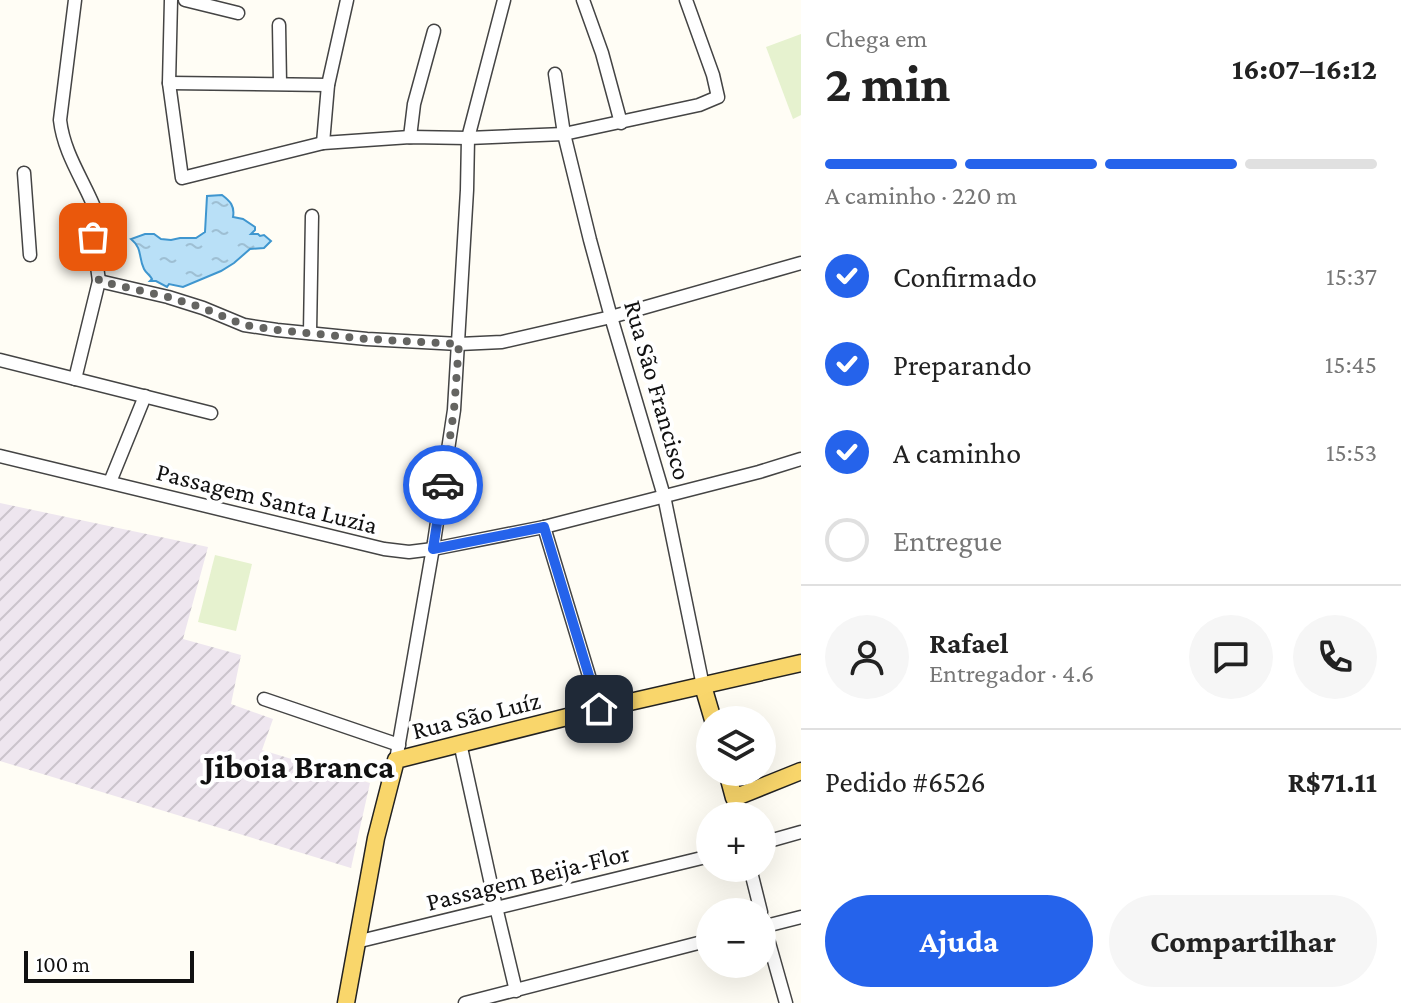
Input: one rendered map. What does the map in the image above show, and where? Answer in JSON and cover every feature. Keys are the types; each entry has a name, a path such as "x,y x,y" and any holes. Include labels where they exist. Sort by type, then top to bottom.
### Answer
{"main road":[{"name":"Rua São Luíz","path":"397,752 513,732 801,663"},
{"name":"Rua São Francisco","path":"703,686 709,706"},
{"path":"346,1003 376,838 397,752"},
{"path":"731,786 734,798 801,771"}],"street":[{"path":"75,0 60,120 69,157 97,214 93,237 99,281 75,379"},
{"path":"171,0 169,83 182,178 323,143 410,137 564,134 699,105 718,97 686,0"},
{"path":"185,0 238,13"},
{"path":"323,143 328,85 347,0"},
{"path":"264,699 397,752 454,410 468,138 504,0"},
{"path":"583,0 602,53 621,123"},
{"path":"279,25 280,83"},
{"path":"410,137 414,104 434,31"},
{"name":"Rua São Francisco","path":"555,74 564,134 611,317 664,496 703,686"},
{"path":"169,83 328,85"},
{"path":"24,173 30,255"},
{"path":"310,333 312,216"},
{"path":"99,281 168,297 244,325 367,339 459,344 502,342 611,317 801,263"},
{"path":"0,360 211,413"},
{"path":"110,482 145,396"},
{"name":"Passagem Santa Luzia","path":"0,456 384,549 409,552 544,527 801,459"},
{"path":"544,527 599,709"},
{"path":"460,743 516,991"},
{"path":"734,798 735,802"},
{"path":"776,839 801,832"},
{"name":"Passagem Beija-Flor","path":"356,942 696,859"},
{"path":"776,922 801,917"},
{"path":"465,1003 696,944"},
{"path":"776,969 786,1003"}],"shaded area":[{"path":"0,503 208,547 183,639 241,655 231,704 273,719 262,750 370,783 351,868 0,761"}],"green space":[{"path":"801,34 801,115 793,119 766,47"},
{"path":"215,555 252,564 236,631 198,622"}],"water":[{"path":"222,195 231,204 233,217 255,227 251,234 264,235 271,241 264,248 250,249 221,271 183,287 169,284 167,287 150,281 152,279 144,269 137,246 131,239 145,234 171,240 196,238 205,232 207,196"}],"way so far":[{"path":"93,237 99,281 168,297 244,325 367,339 459,344 454,410 443,485"}],"district":[{"name":"Jiboia Branca","path":"299,766"}],"route":[{"path":"443,485 433,549 544,527 599,709"}]}
